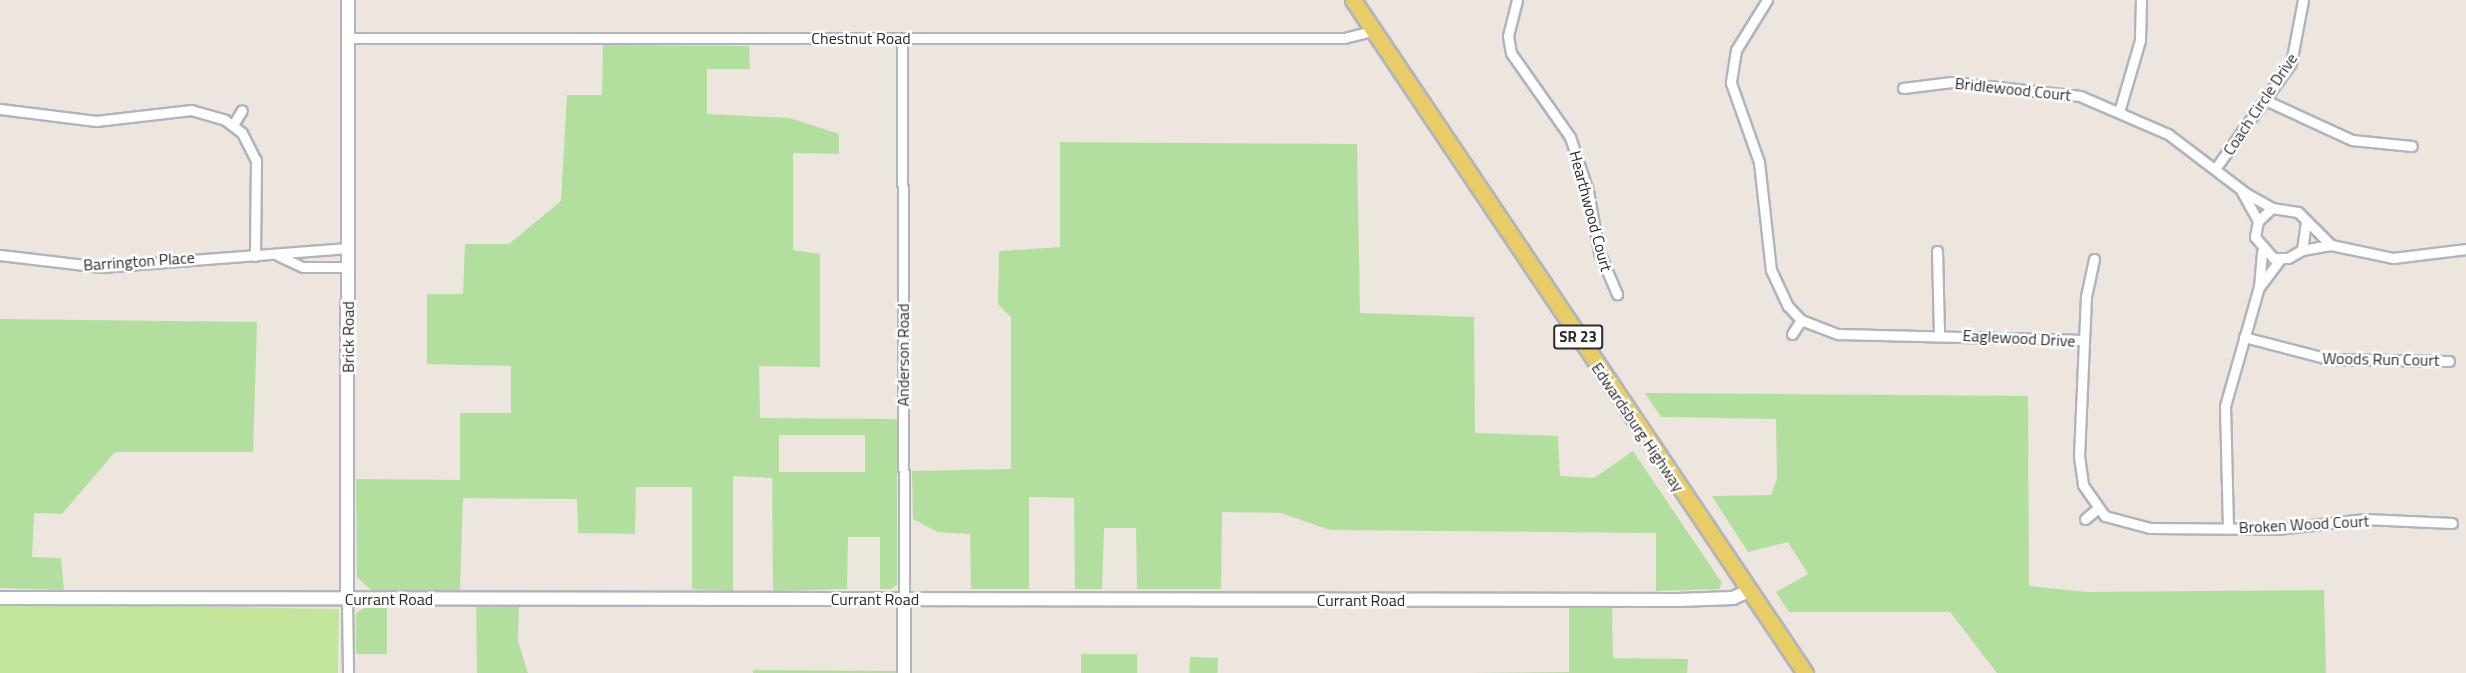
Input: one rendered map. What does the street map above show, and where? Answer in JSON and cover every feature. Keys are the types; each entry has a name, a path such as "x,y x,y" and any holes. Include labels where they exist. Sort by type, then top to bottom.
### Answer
{"main road":[{"name":"Edwardsburg Highway","path":"1353,0 1805,673"}],"street":[{"name":"Brick Road","path":"348,0 348,673"},
{"path":"2119,112 2140,40 2141,0"},
{"name":"Coach Circle Drive","path":"2215,169 2265,100 2296,50 2303,0"},
{"name":"Hearthwood Court","path":"1514,1 1508,36 1511,53 1574,145 1599,252 1617,294"},
{"path":"1762,2 1736,50 1731,82 1766,190 1771,270 1801,320 1792,334"},
{"name":"Chestnut Road","path":"348,38 1344,38 1373,31"},
{"name":"Anderson Road","path":"902,38 904,673"},
{"name":"Bridlewood Court","path":"1903,88 1952,82 2025,93 2063,92 2119,112 2168,134 2241,190"},
{"path":"2265,100 2352,140 2412,146"},
{"path":"0,109 96,121 191,110 233,125 256,160 255,256"},
{"path":"233,125 242,110"},
{"path":"2241,190 2272,208 2292,208 2331,245"},
{"path":"2241,190 2258,221"},
{"path":"2228,528 2225,406 2259,287 2262,251 2255,237 2258,221 2272,208"},
{"path":"2302,250 2306,223"},
{"path":"2259,287 2280,259 2302,250 2331,245 2393,258 2466,249"},
{"name":"Barrington Place","path":"0,255 101,267 279,256 302,248 348,248"},
{"path":"1937,251 1939,335"},
{"path":"2262,251 2280,259"},
{"name":"Barrington Place","path":"279,256 303,267 348,267"},
{"path":"2083,340 2094,259"},
{"name":"Eaglewood Drive","path":"1801,320 1838,334 2083,340 2080,473 2097,509"},
{"name":"Woods Run Court","path":"2244,337 2329,359 2449,361"},
{"path":"2085,519 2097,509"},
{"name":"Broken Wood Court","path":"2097,509 2138,528 2228,528 2365,519 2452,523"},
{"name":"Currant Road","path":"0,598 1678,600 1733,598 1749,591"}],"green space":[{"path":"603,45 749,46 750,69 707,69 707,114 790,118 839,134 839,154 793,153 793,250 820,254 820,367 759,366 760,418 897,419 897,585 891,589 880,589 880,537 848,537 847,589 773,591 772,478 733,476 733,591 692,589 692,487 636,487 635,534 578,533 577,499 463,498 460,591 373,592 357,577 356,479 460,480 460,413 511,413 511,366 427,364 427,294 463,294 465,244 509,244 561,201 567,95 602,95","holes":["779,435 865,435 865,472 779,472"]},
{"path":"1060,142 1357,144 1360,313 1474,317 1475,433 1558,436 1560,476 1594,478 1633,451 1722,583 1719,589 1656,591 1656,533 1330,530 1281,513 1222,512 1221,589 1137,589 1136,528 1104,528 1102,589 1075,589 1074,498 1029,497 1029,589 971,589 970,534 937,532 913,519 912,471 1011,469 1011,317 998,304 999,251 1060,247"},
{"path":"0,319 257,322 253,452 115,452 62,514 34,513 32,557 61,558 64,590 0,588"},
{"path":"1645,393 2028,396 2029,586 2087,592 2324,590 2326,673 1997,673 1950,612 1789,612 1776,592 1808,574 1788,542 1748,552 1712,496 1771,495 1777,479 1776,419 1661,417"},
{"path":"0,603 339,609 338,673 0,673"},
{"path":"1612,606 1613,658 1688,659 1687,673 1471,673 1569,672 1569,607"},
{"path":"476,607 519,607 518,641 528,673 477,673"},
{"path":"364,608 387,608 387,654 356,654 356,613"},
{"path":"1081,654 1137,654 1137,673 1081,673"},
{"path":"1190,657 1218,658 1217,673 1189,673"},
{"path":"753,670 898,671 898,673 753,673"}]}
